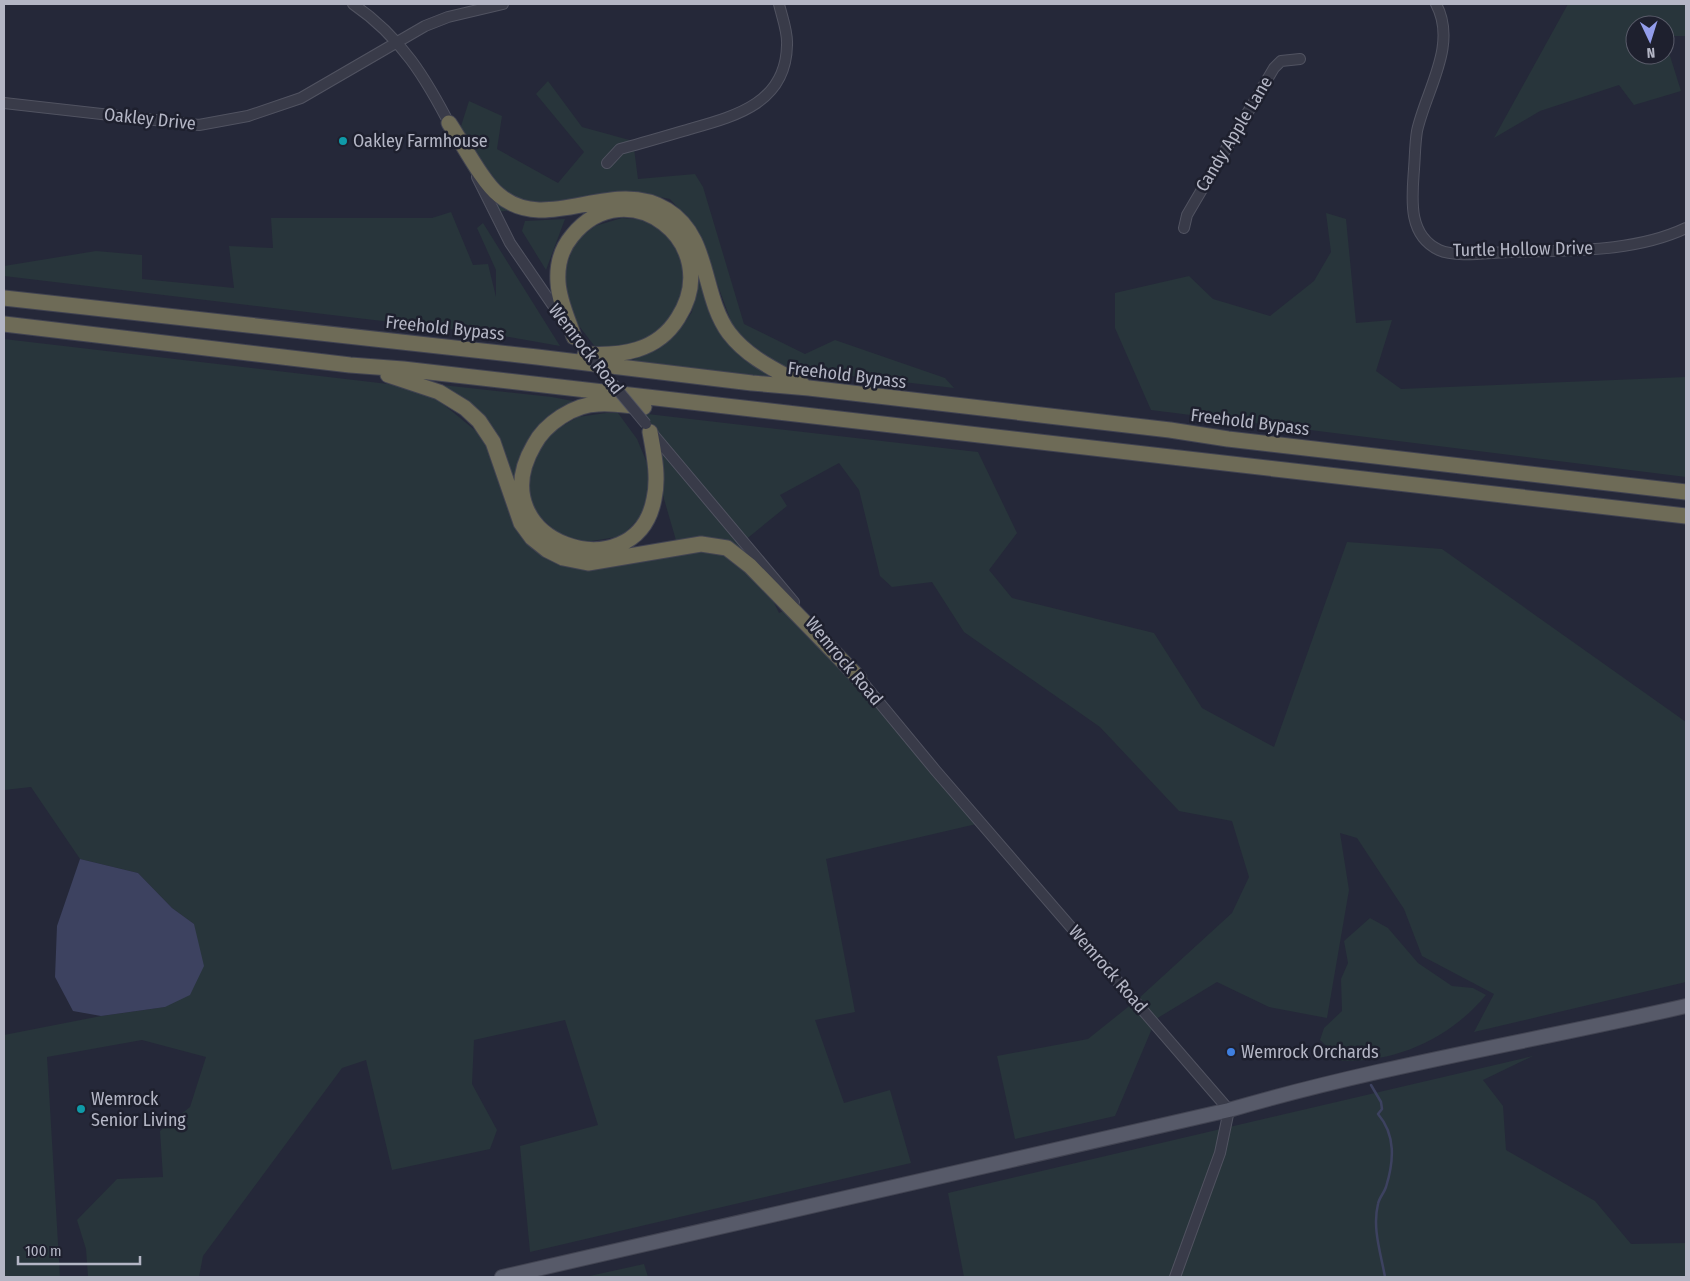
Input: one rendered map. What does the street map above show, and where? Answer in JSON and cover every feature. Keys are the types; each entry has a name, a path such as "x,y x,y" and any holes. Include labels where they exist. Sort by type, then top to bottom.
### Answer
{"highway":[{"path":"449,123 492,189 511,204 540,211 616,198 634,198 656,204 676,216 688,229 696,245 718,313 728,332 751,356 809,388"},
{"path":"383,340 591,354 619,355 637,351 658,341 671,328 685,306 691,287 691,271 686,250 667,226 646,214 621,210 598,216 576,231 564,247 558,275 560,297 578,342"},
{"name":"Freehold Bypass","path":"4,298 809,388 1170,430 1228,440 1686,492"},
{"path":"4,324 1686,516"},
{"path":"350,365 424,386 459,404 473,415 493,442 521,523 532,538 546,550 563,558 588,562 701,544 726,548 750,566 858,678"},
{"path":"648,428 655,459 654,500 649,515 634,534 611,547 586,550 563,545 544,532 529,513 524,501 523,473 528,455 536,440 553,422 565,415 597,403 680,409 784,412"}],"main road":[{"path":"502,1277 1229,1110 1379,1072 1686,1006"}],"street":[{"name":"Wemrock Road","path":"353,4 398,41 425,79 510,243 578,342 936,771 1229,1110"},
{"name":"Oakley Drive","path":"4,104 199,125 248,116 301,98 398,41 448,17 504,4"},
{"path":"607,162 620,149 728,119 750,108 771,92 785,67 788,43 779,4"},
{"name":"Turtle Hollow Drive","path":"1436,4 1443,17 1444,36 1441,58 1417,132 1412,205 1414,220 1426,241 1440,250 1457,253 1533,251 1634,244 1662,238 1686,228"},
{"name":"Candy Apple Lane","path":"1184,228 1187,215 1274,68 1281,61 1300,59"},
{"path":"1175,1277 1217,1160 1229,1110"}],"shaded area":[{"path":"1568,4 1686,4 1686,36 1675,36 1675,15 1625,15 1625,65 1673,65 1681,91 1634,105 1619,85 1540,111 1494,138"},
{"path":"548,81 582,127 633,141 638,179 695,174 703,187 744,324 805,354 835,340 945,378 954,388 757,365 735,332 697,229 670,199 634,192 491,213 455,145 469,101 502,116 497,149 558,183 584,152 536,94"},
{"path":"451,212 473,265 488,264 496,297 496,270 477,228 483,223 560,346 492,334 4,276 4,266 96,251 142,255 142,279 234,288 229,246 273,248 271,218 432,218"},
{"path":"1326,213 1346,219 1356,323 1392,320 1376,371 1401,389 1686,377 1686,477 1151,410 1115,328 1115,293 1189,276 1213,299 1270,316 1314,281 1331,252"},
{"path":"622,218 639,219 652,224 675,245 685,260 686,280 684,290 672,318 658,332 644,340 596,348 573,318 562,279 575,242 595,226"},
{"path":"565,219 546,270 522,231 525,221"},
{"path":"698,267 727,341 747,362 775,377 625,363 659,349 680,329 692,312"},
{"path":"4,339 405,386 432,395 482,436 533,550 584,570 680,554 639,413 978,452 1017,533 989,570 1012,598 1154,633 1202,708 1274,747 1347,542 1442,549 1686,722 1686,982 1474,1032 1494,994 1422,956 1404,909 1357,838 1340,833 1349,890 1327,1018 1269,1007 1217,982 1156,1019 1115,1116 1015,1139 997,1056 1088,1039 1138,999 1232,913 1249,877 1232,821 1179,811 1100,727 964,632 932,582 892,587 880,576 859,490 839,463 780,495 787,506 744,541 779,613 796,605 985,822 826,859 855,1012 815,1020 844,1103 890,1090 911,1163 530,1252 520,1146 598,1125 565,1020 474,1040 472,1084 497,1130 490,1149 392,1170 366,1060 342,1068 203,1256 199,1277 88,1277 86,1249 77,1220 117,1179 163,1177 160,1131 190,1107 206,1057 142,1040 47,1057 60,1277 4,1277 4,1035 101,1016 165,1007 194,924 172,908 138,873 80,859 31,787 4,790"},
{"path":"442,385 552,397 583,403 545,422 521,455 516,495 465,400"},
{"path":"618,413 637,439 647,463 650,490 644,513 622,536 586,542 563,538 534,511 528,487 534,460 550,433 578,417"},
{"path":"1370,918 1388,928 1418,963 1452,986 1473,988 1486,995 1456,1024 1422,1044 1403,1052 1383,1057 1342,1061 1320,1040 1324,1028 1342,1011 1341,979 1348,963 1344,941"},
{"path":"1533,1056 1483,1080 1503,1106 1506,1150 1595,1201 1631,1244 1686,1243 1686,1277 964,1277 948,1193"},
{"path":"644,1264 648,1277 585,1277"}],"water":[{"path":"80,859 138,873 172,908 194,924 204,966 190,995 165,1007 101,1016 73,1011 55,977 57,926"}],"waterway":[{"path":"1371,1085 1381,1102 1382,1109 1378,1114 1388,1131 1392,1149 1389,1177 1376,1213 1378,1241 1385,1277"}],"place":[{"name":"Oakley Farmhouse","path":"343,141"},
{"name":"Wemrock Orchards","path":"1231,1052"},
{"name":"Wemrock Senior Living","path":"81,1109"}]}
